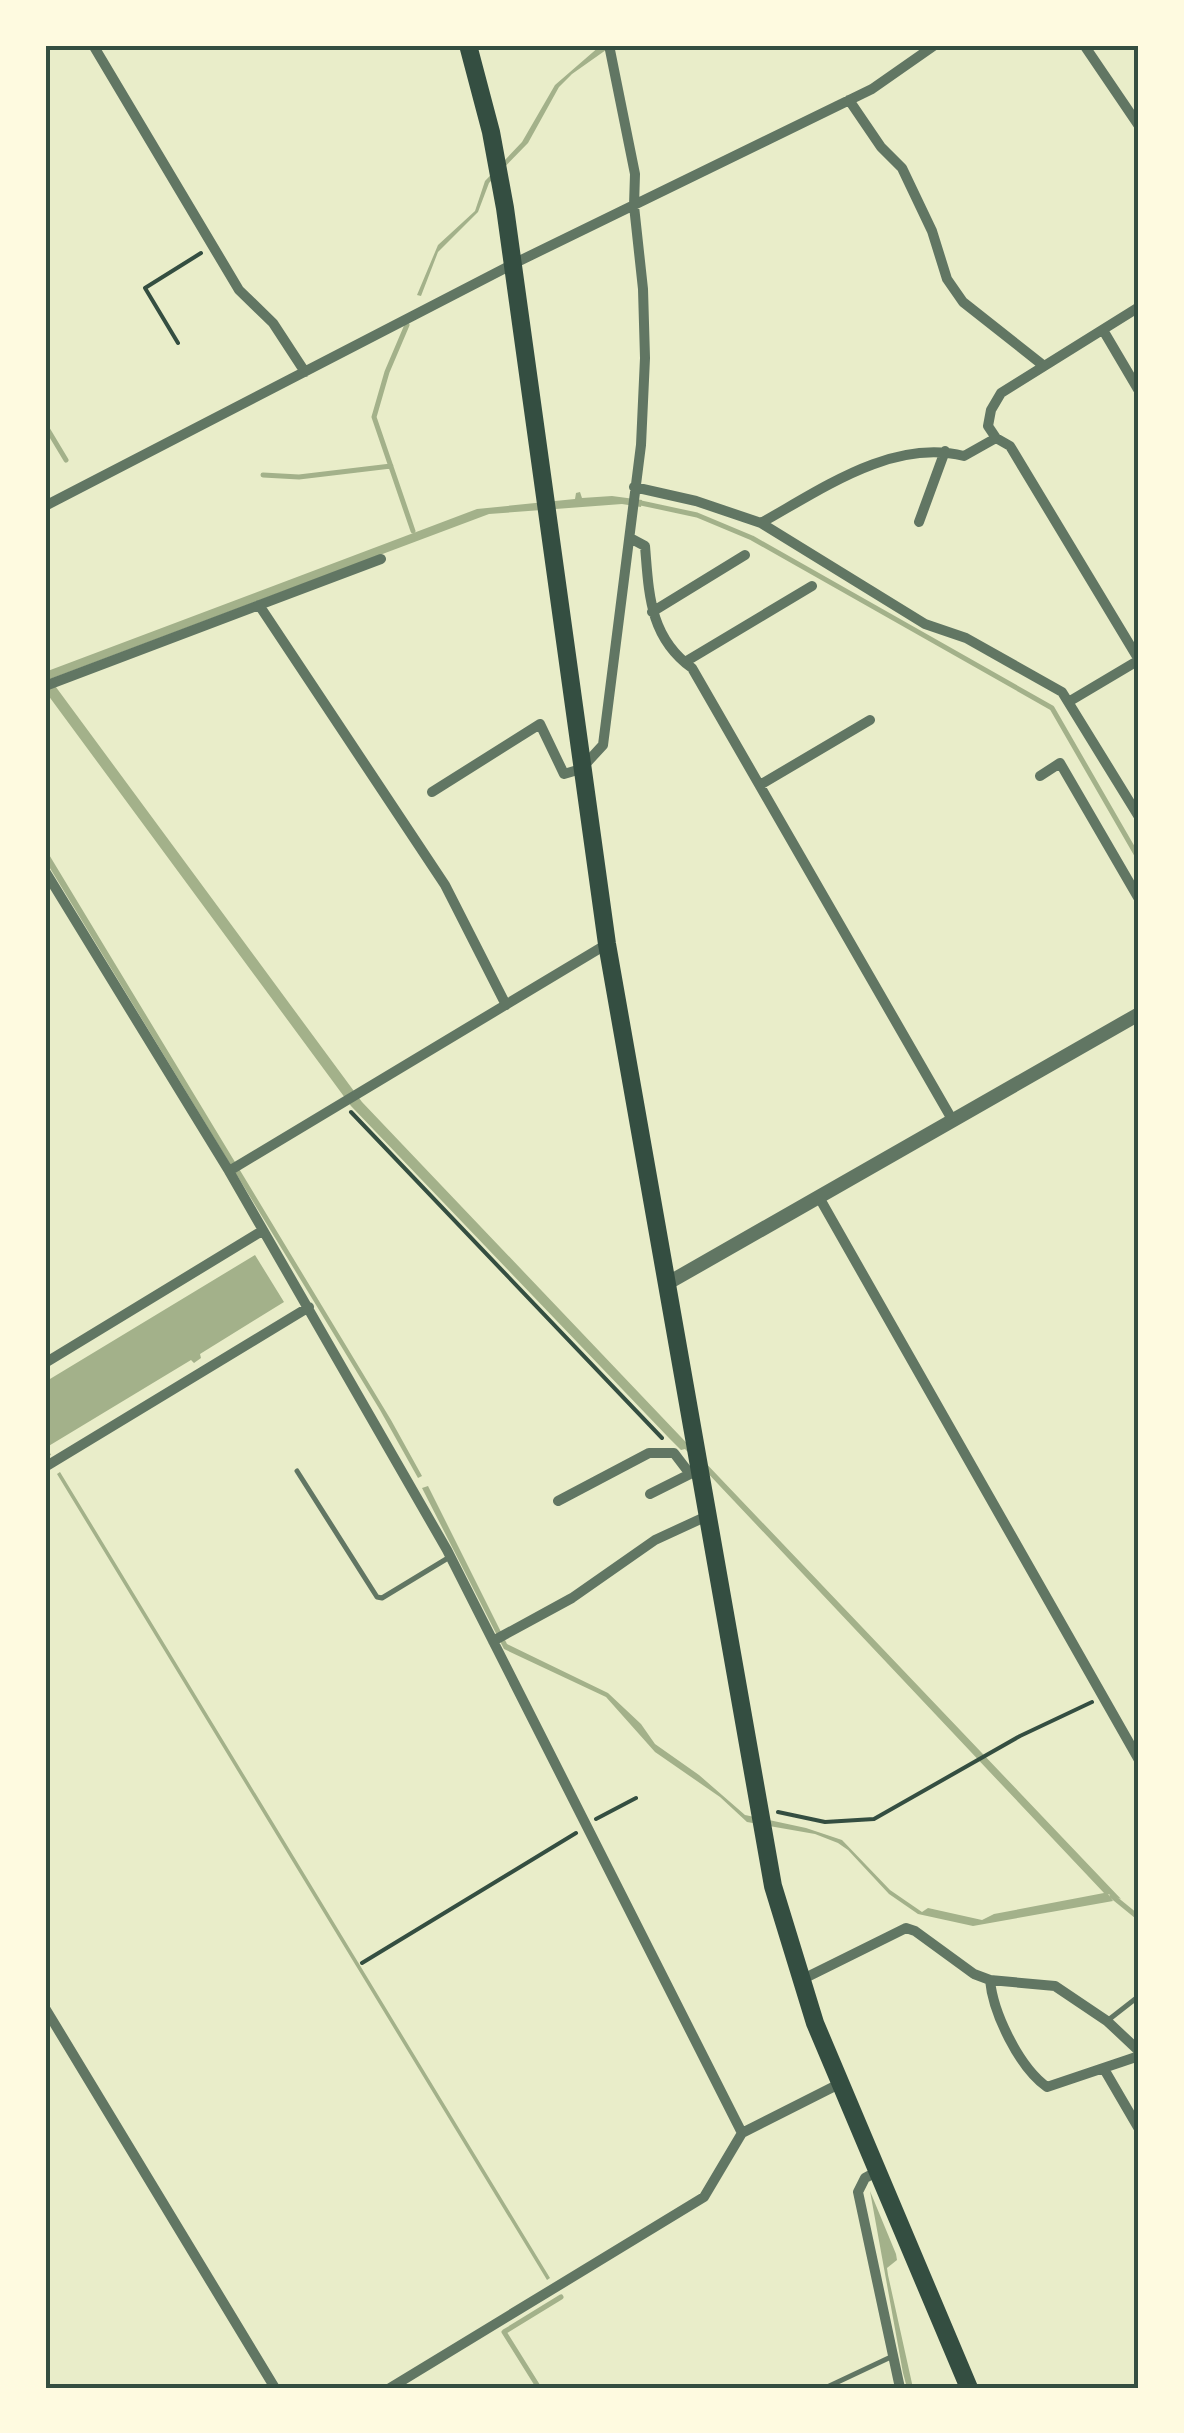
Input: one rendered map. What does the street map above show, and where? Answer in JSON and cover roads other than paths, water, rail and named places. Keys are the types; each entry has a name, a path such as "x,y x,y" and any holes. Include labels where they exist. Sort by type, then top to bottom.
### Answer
{"highway":[{"path":"468,45 492,132 607,944 668,1283 695,1472 707,1516 774,1886 800,1981 969,2388"}],"street":[{"path":"93,45 239,290 272,323 306,372"},
{"path":"432,792 540,724 564,774 581,769 603,745 640,444 644,358 644,289 634,206 636,174 609,45"},
{"path":"45,506 512,264 872,90 935,45"},
{"path":"1084,45 1139,126"},
{"path":"849,100 881,147 902,168 932,230 948,279 963,302 1044,366"},
{"path":"1070,700 1139,660 1010,446 996,438 988,426 991,410 1002,393 1139,308"},
{"path":"1102,330 1139,391"},
{"path":"761,523 856,470 938,449 964,456 996,438"},
{"path":"919,522 944,452"},
{"path":"634,488 696,500 761,523 926,624 966,638 1062,692 1139,817"},
{"path":"630,538 645,546 652,612 677,656 692,668 953,1121"},
{"path":"652,612 745,555"},
{"path":"45,686 381,560"},
{"path":"684,662 812,586"},
{"path":"259,605 445,884 506,1005"},
{"path":"760,785 870,720"},
{"path":"1040,776 1060,763 1139,899"},
{"path":"45,871 309,1307 450,1556 742,2133"},
{"path":"229,1172 607,944"},
{"path":"668,1283 1139,1014"},
{"path":"820,1199 1139,1760"},
{"path":"45,1363 262,1231"},
{"path":"45,1467 309,1307"},
{"path":"558,1501 648,1453 674,1454 695,1472 650,1494"},
{"path":"493,1641 572,1598 654,1540 707,1516"},
{"path":"800,1981 906,1928 916,1931 974,1974 990,1980 1055,1986 1107,2021 1139,2054 1047,2086 1037,2080 1001,2024 990,1980"},
{"path":"45,2008 275,2388"},
{"path":"1104,2069 1139,2129"},
{"path":"390,2388 704,2198 742,2133 841,2084"},
{"path":"878,2170 865,2178 858,2192 900,2388"}],"lane":[{"path":"297,1470 377,1597 382,1598 450,1556"},
{"path":"1107,2021 1139,1996"},
{"path":"825,2388 892,2356"}],"waterway":[{"path":"407,325 374,417 413,531"},
{"path":"45,425 66,460"},
{"path":"263,475 299,477 391,466"},
{"path":"641,503 697,515 752,538 1052,708 1139,859"},
{"path":"1112,1896 1139,1918"},
{"path":"539,2388 504,2332 561,2297"}]}
